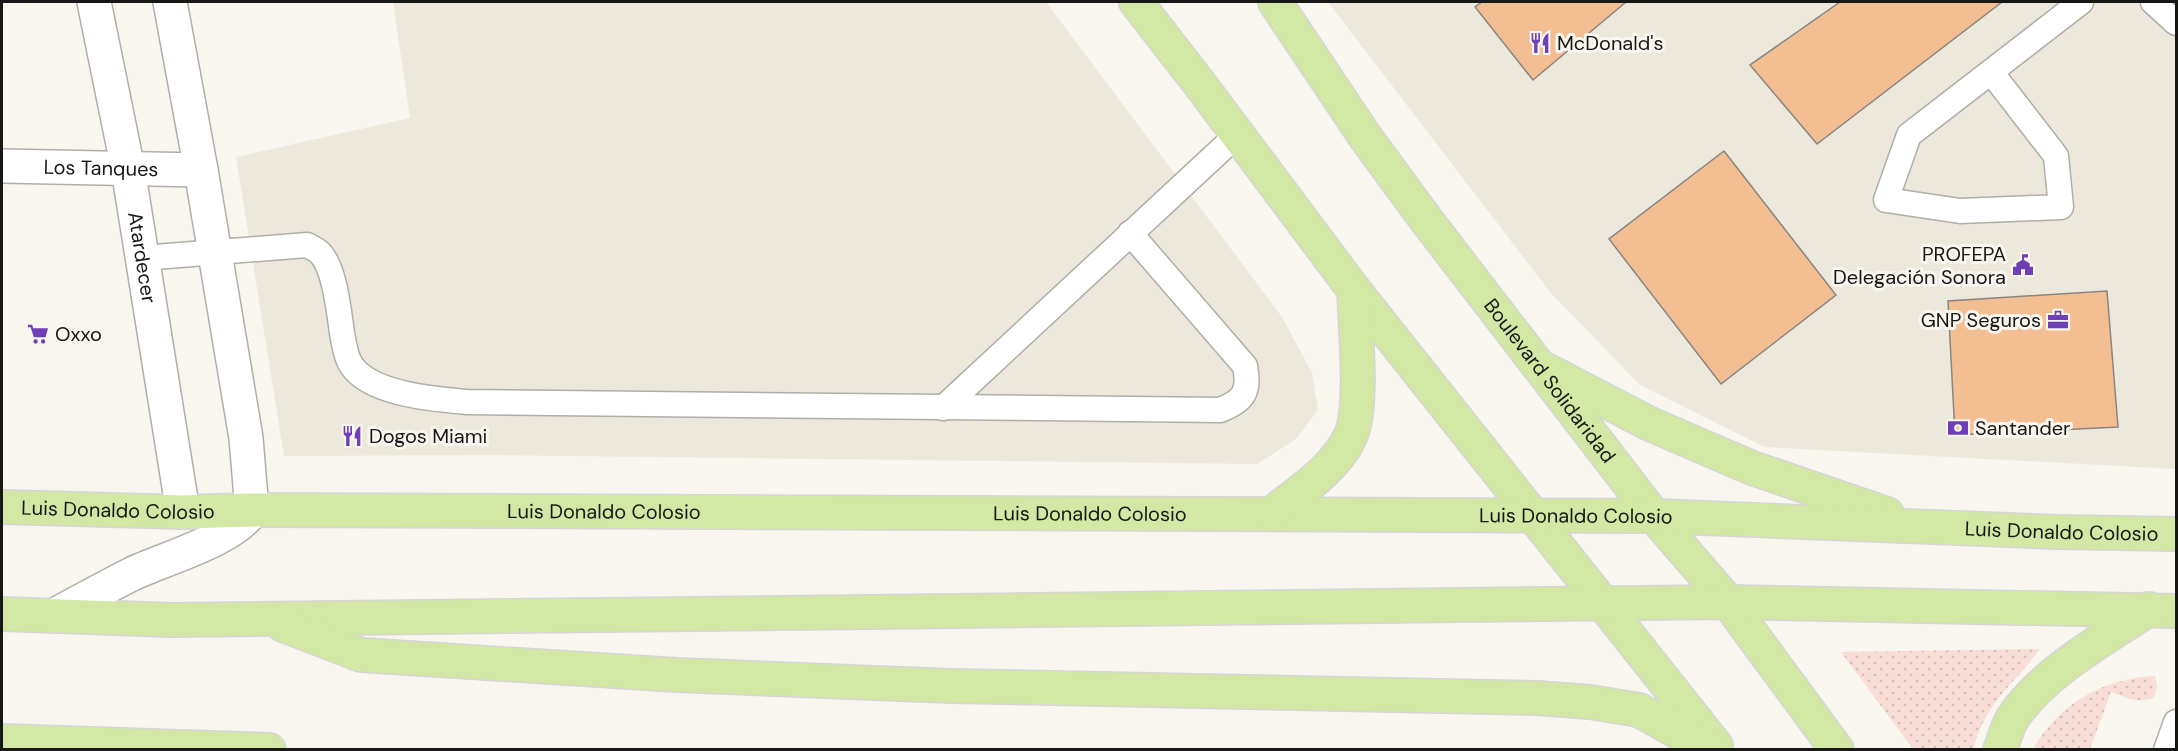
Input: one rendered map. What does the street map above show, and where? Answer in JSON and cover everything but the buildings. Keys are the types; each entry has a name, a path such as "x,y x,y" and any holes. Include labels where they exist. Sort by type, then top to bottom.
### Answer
{"main road":[{"path":"1136,2 1354,290 1719,750"},
{"name":"Boulevard Solidaridad","path":"1275,2 1366,138 1654,516 1728,602 1837,750"},
{"path":"1272,513 1334,460 1351,436 1357,404 1354,290"},
{"path":"1540,366 1650,424 1752,468 1919,526"},
{"name":"Luis Donaldo Colosio","path":"2,507 183,512 252,510 1532,514 2176,534"},
{"path":"2,614 172,620 1728,602 2163,610"},
{"path":"2000,750 2012,720 2036,690 2066,666 2163,610"},
{"path":"264,618 361,655 677,675 951,686 1537,698 1590,702 1639,710 1710,750"},
{"path":"2,741 269,750"}],"street":[{"name":"Atardecer","path":"94,2 128,169 183,512"},
{"path":"55,615 133,574 229,532 247,519 252,510 246,438 170,2"},
{"name":"Los Tanques","path":"2,166 201,170"}],"lane":[{"path":"1991,72 2056,156 2061,207 1960,210 1886,200 1909,135 2081,2"},
{"path":"2154,2 2176,23"},
{"path":"943,408 1238,134"},
{"path":"142,258 307,245 318,251 330,271 347,360 358,374 374,383 426,399 467,402 943,408 1220,410 1234,405 1244,394 1248,381 1245,366 1130,233"}],"shaded area":[{"path":"393,2 1046,2 1282,317 1312,373 1318,410 1296,439 1257,464 491,455 284,456 236,157 410,118"},
{"path":"1328,2 2176,2 2176,469 1765,447 1640,385 1550,292"},
{"path":"2040,649 2001,695 1985,719 1973,750 1913,749 1841,652"},
{"path":"2155,676 2157,687 2154,697 2143,700 2132,699 2111,692 2090,749 2033,749 2056,719 2084,696 2117,682"}],"place":[{"name":"McDonald's","path":"1540,43"},
{"name":"PROFEPA Delegación Sonora","path":"2023,265"},
{"name":"GNP Seguros","path":"2058,320"},
{"name":"Oxxo","path":"38,334"},
{"name":"Santander","path":"1958,428"},
{"name":"Dogos Miami","path":"352,436"}]}
